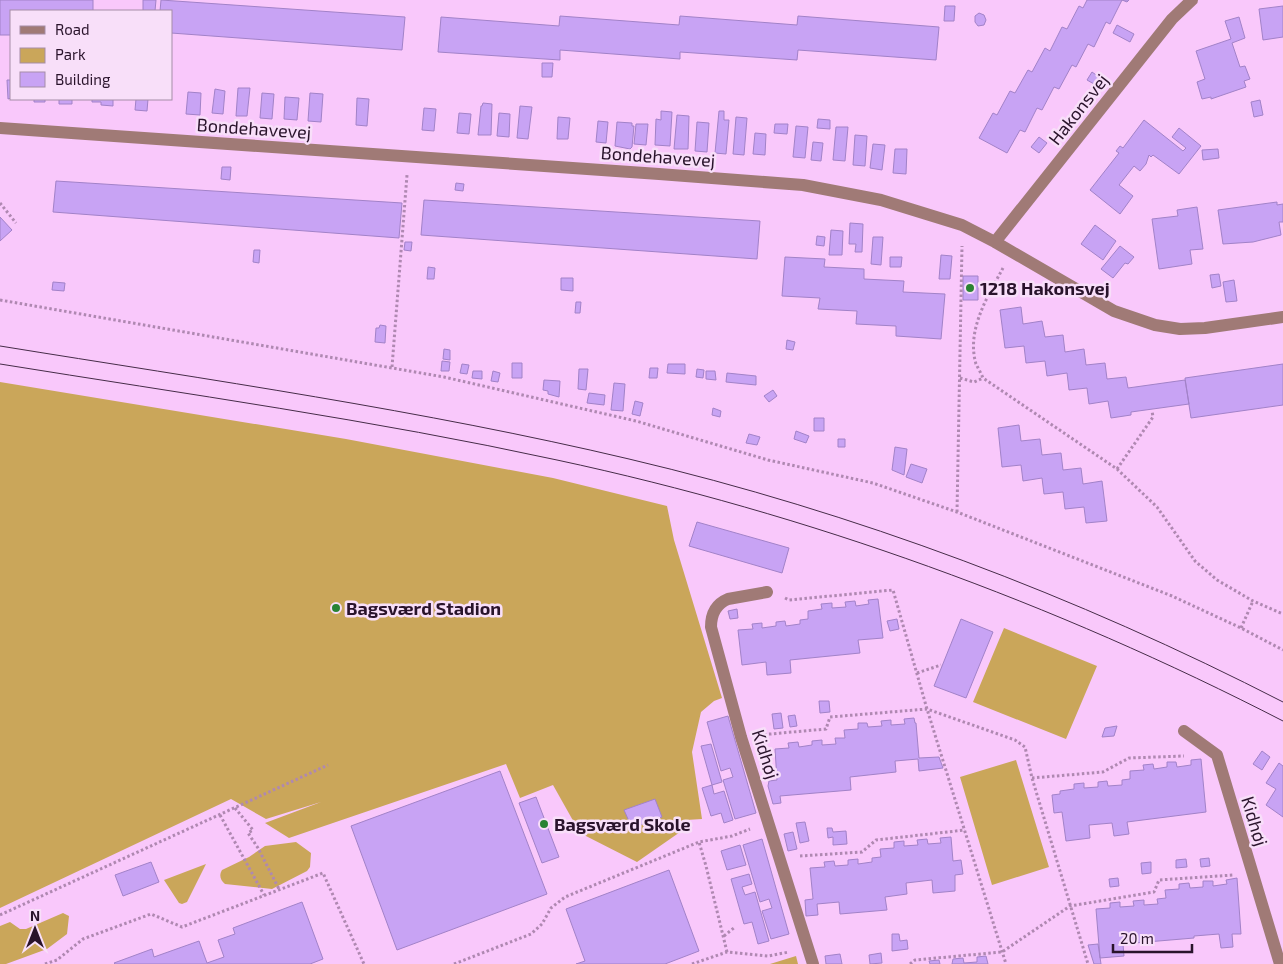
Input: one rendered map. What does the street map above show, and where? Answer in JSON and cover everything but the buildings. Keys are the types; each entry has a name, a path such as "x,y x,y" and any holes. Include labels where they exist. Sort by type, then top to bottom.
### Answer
{"street":[{"name":"Hakonsvej","path":"995,242 1172,19 1192,0"},
{"name":"Bondehavevej","path":"0,128 803,185 881,200 962,225 1114,311 1155,325 1180,329 1205,328 1283,317"},
{"name":"Kidhøj","path":"767,592 722,601 717,606 711,619 711,627 741,737 813,964"},
{"path":"1184,731 1217,755"},
{"name":"Kidhøj","path":"1217,755 1280,964"}],"path":[{"path":"392,367 407,156"},
{"path":"0,203 16,223"},
{"path":"957,512 962,225"},
{"path":"1012,252 980,312 976,324 976,363 984,378 1117,469 1157,507 1196,561 1217,580 1253,601 1283,614"},
{"path":"0,300 444,377 636,421 768,460 873,482 957,512 1172,596 1283,650"},
{"path":"960,378 974,382 984,378"},
{"path":"1117,469 1153,417 1152,411"},
{"path":"767,592 789,600 893,590 927,709 1006,964"},
{"path":"1241,628 1253,601"},
{"path":"917,672 941,666"},
{"path":"741,737 826,729 830,717 927,709 1015,740 1024,747 1088,964"},
{"path":"1032,778 1103,772 1129,758 1217,755"},
{"path":"0,915 328,765"},
{"path":"236,808 252,830 248,833 279,889"},
{"path":"220,815 264,895"},
{"path":"454,964 531,934 542,924 551,908 565,897 699,842 732,836 768,820"},
{"path":"779,857 862,852 876,840 965,830"},
{"path":"699,842 727,952"},
{"path":"45,964 57,960 82,939 151,914 182,927 323,873 364,964"},
{"path":"910,964 915,960 1002,952 1070,906 1154,892 1159,880 1253,874"},
{"path":"724,936 735,928"},
{"path":"692,964 727,952 768,956 807,947"}],"green space":[{"name":"Bagsværd Stadion","path":"0,382 346,439 553,478 667,506 674,540 722,698 714,701 701,712 692,752 702,819 686,820 683,830 637,862 580,833 553,785 520,798 506,764 289,838 265,823 321,802 266,819 231,799 0,908"},
{"path":"1004,628 1097,666 1066,739 973,702"},
{"path":"1016,760 1049,867 992,885 960,777"},
{"path":"296,842 311,853 310,867 307,871 272,889 225,884 220,877 222,870 249,857 265,846"},
{"path":"206,864 187,902 179,903 164,880"},
{"path":"63,913 69,916 67,934 47,949 6,964 0,964 0,926 10,922 20,929 26,929"},
{"path":"796,956 798,964 770,964"}],"tram line":[{"path":"0,346 316,397 473,425 551,441 713,480 797,504 963,561 1126,627 1205,663 1283,702"},
{"path":"0,364 418,432 557,460 745,507 929,566 1019,601 1108,638 1196,678 1283,721"}],"place":[{"name":"1218 Hakonsvej","path":"970,288"},
{"name":"Bagsværd Stadion","path":"336,608"},
{"name":"Bagsværd Skole","path":"544,824"}]}
